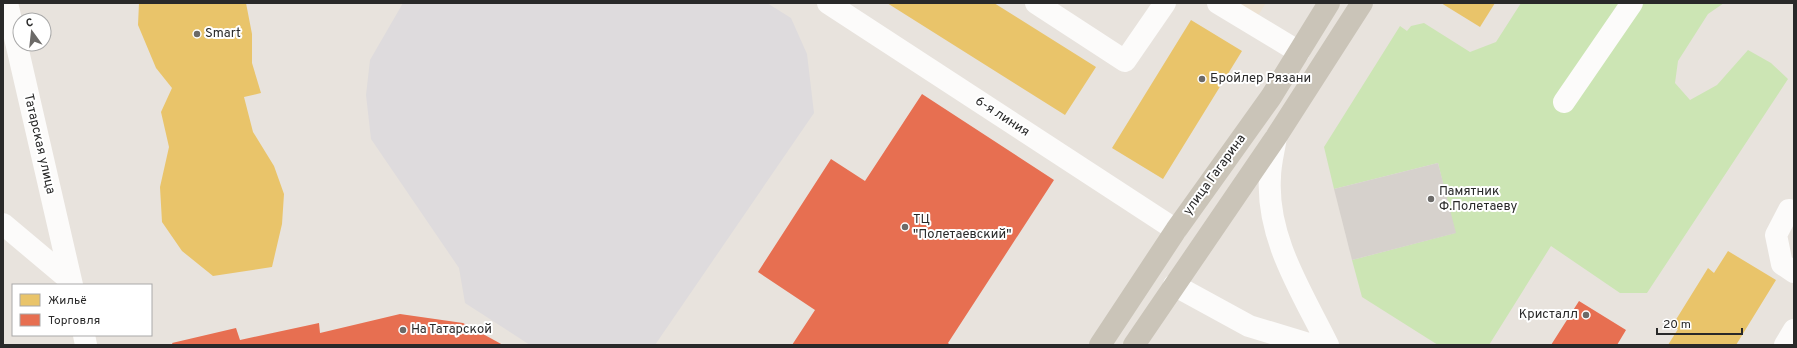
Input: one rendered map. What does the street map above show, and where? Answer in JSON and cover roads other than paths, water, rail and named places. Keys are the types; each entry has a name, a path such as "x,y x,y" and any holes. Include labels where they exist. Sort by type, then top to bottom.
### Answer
{"main road":[{"name":"улица Гагарина","path":"1105,337 1176,230 1271,97 1330,3"},
{"path":"1134,345 1276,138 1362,3"},
{"path":"1174,285 1176,230"},
{"path":"1105,337 1174,285"}],"street":[{"name":"Татарская улица","path":"7,3 71,283"},
{"name":"6-я линия","path":"828,3 1176,230"},
{"path":"1036,3 1125,61 1165,3"},
{"path":"1218,3 1299,52"},
{"path":"1564,102 1632,3"},
{"path":"1276,138 1270,177 1273,216 1282,253 1328,345"},
{"path":"1789,210 1776,235 1782,264 1794,272"},
{"path":"3,224 71,283"},
{"path":"1174,285 1249,326 1312,345"},
{"path":"1785,345 1794,330"}],"place":[{"name":"Smart","path":"197,34"},
{"name":"Бройлер Рязани","path":"1202,79"},
{"name":"Памятник Ф.Полетаеву","path":"1431,199"},
{"name":"ТЦ \"Полетаевский\"","path":"905,227"},
{"name":"Кристалл","path":"1586,315"},
{"name":"На Татарской","path":"403,330"}]}
